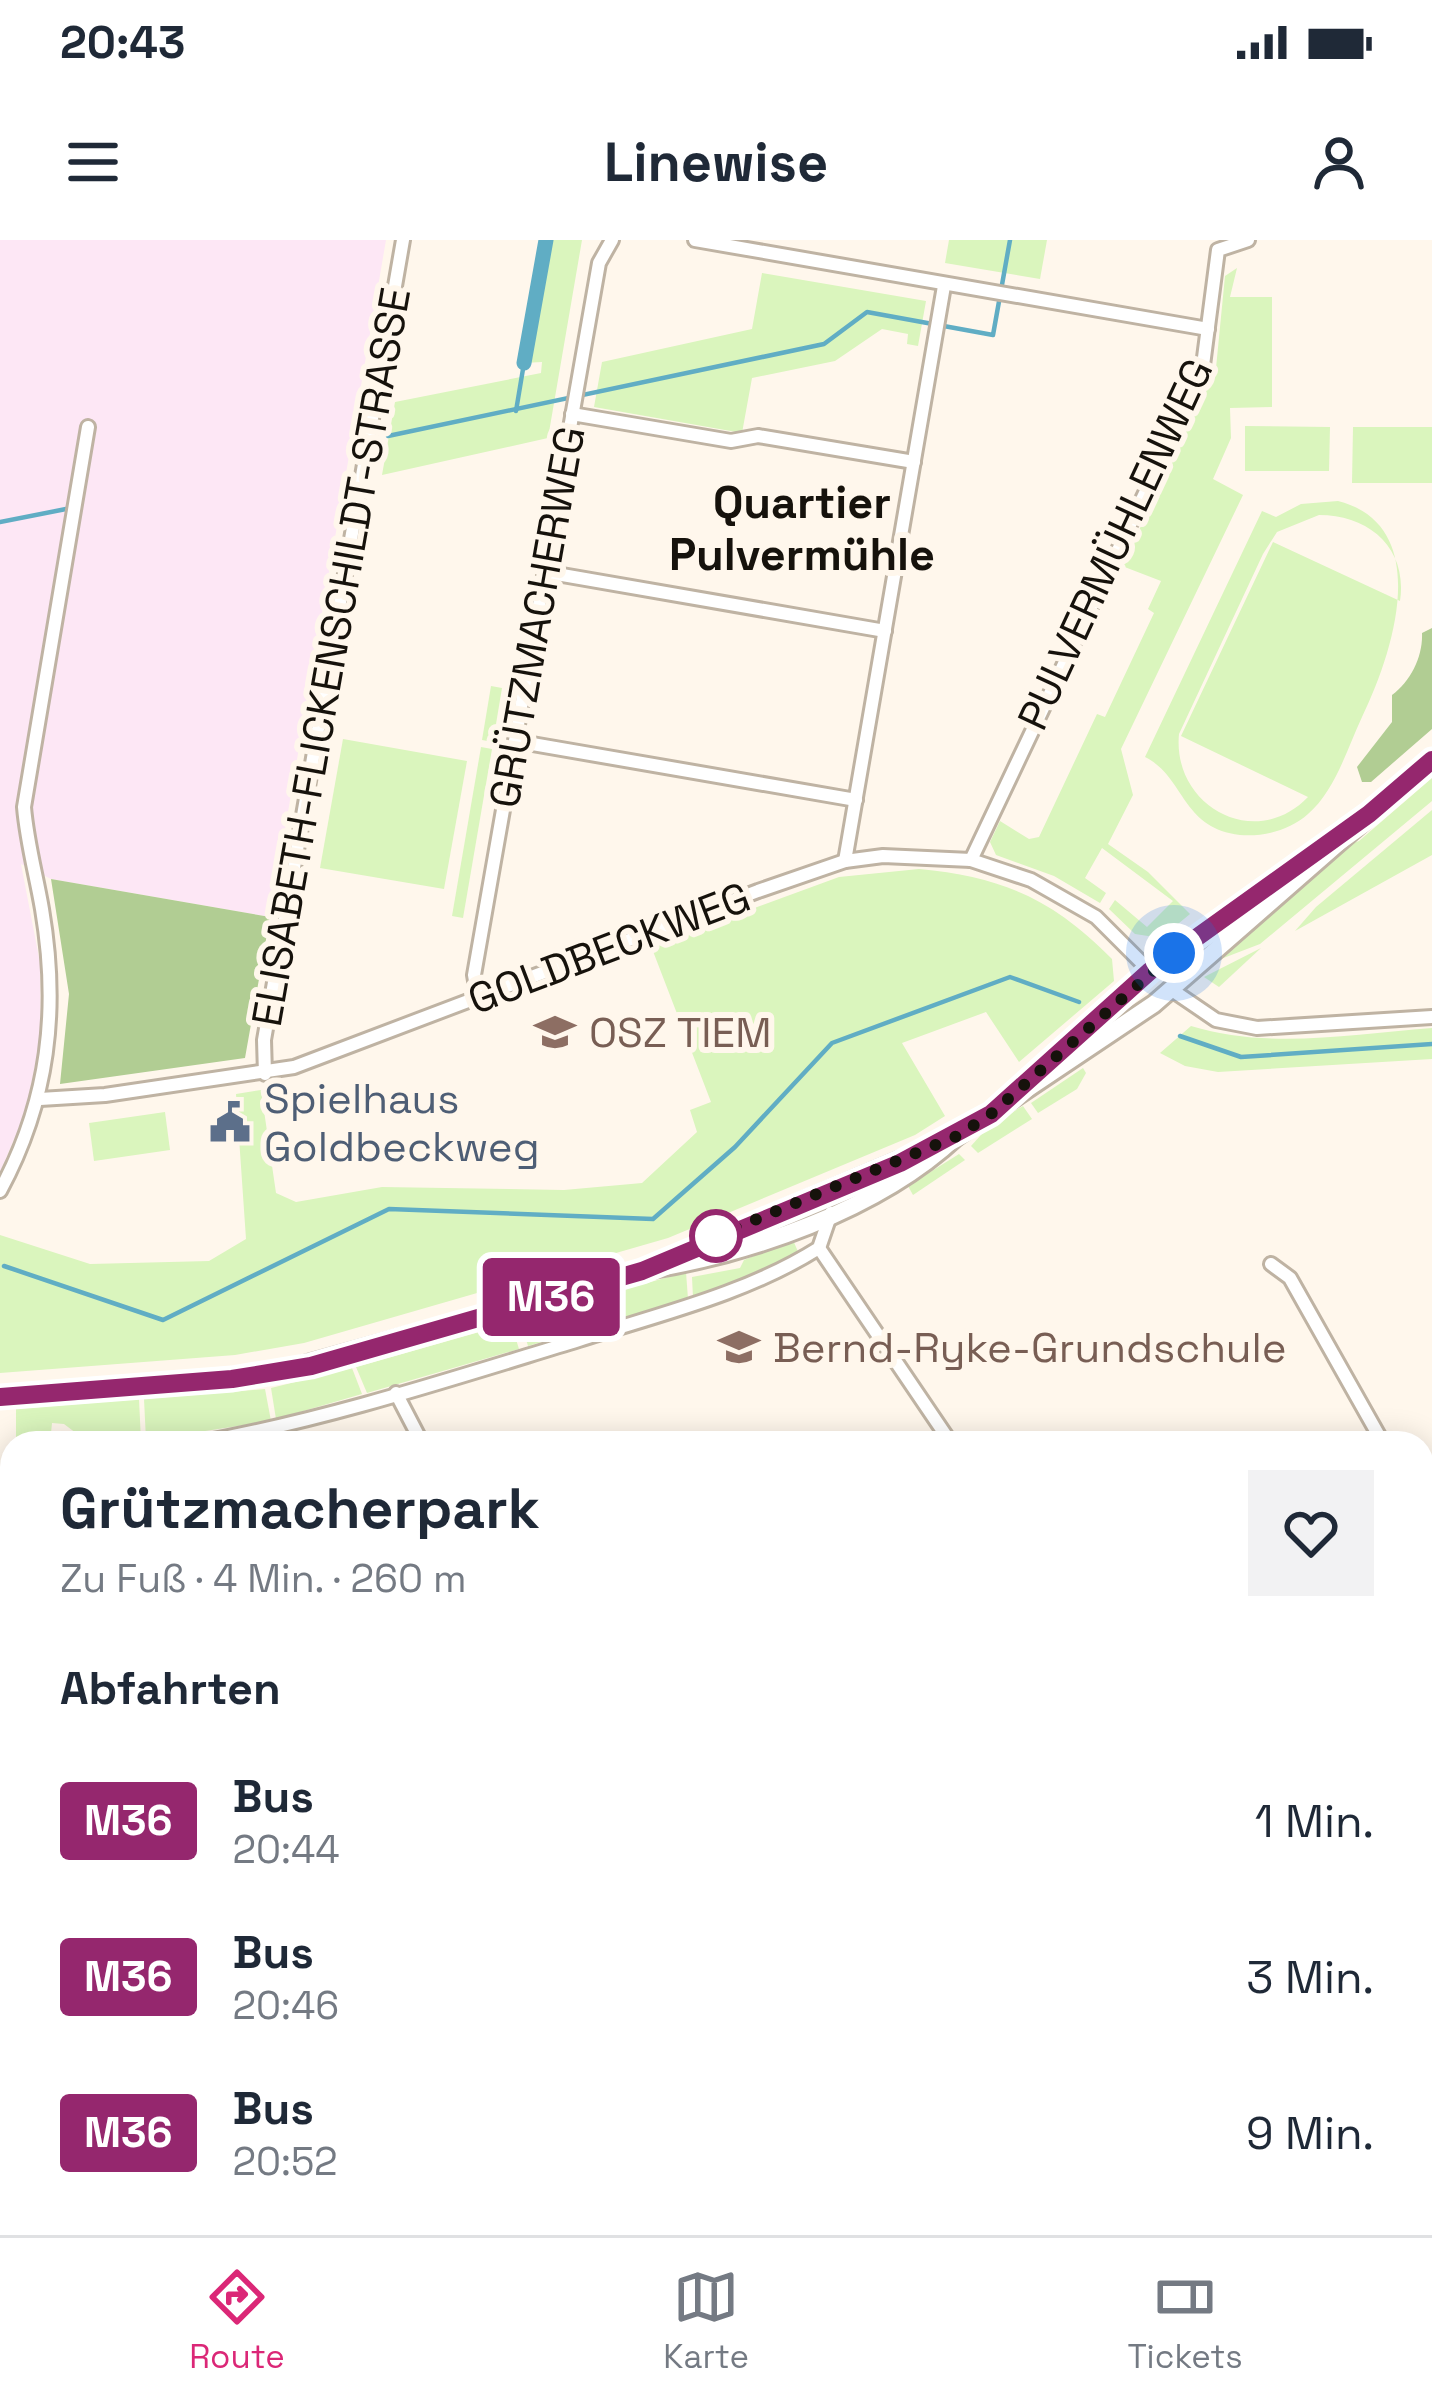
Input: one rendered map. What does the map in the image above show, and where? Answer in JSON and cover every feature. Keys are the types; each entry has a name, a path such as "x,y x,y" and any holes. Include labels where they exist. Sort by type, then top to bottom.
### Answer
{"main road":[{"path":"1,1397 268,1375 642,1271 705,1260 832,1212 892,1185 1172,990 1432,760"},
{"path":"991,1114 1150,971 1369,814"},
{"path":"1150,971 1172,990"},
{"path":"642,1271 957,1136"}],"street":[{"name":"ELISABETH-FLICKENSCHILDT-STRASSE","path":"265,1073 264,1040 403,240"},
{"name":"GRÜTZMACHERWEG","path":"478,998 474,975 579,374 599,263 612,240"},
{"path":"695,240 1208,329"},
{"name":"PULVERMÜHLENWEG","path":"971,860 1202,373 1218,250 1248,240"},
{"path":"845,861 944,286"},
{"path":"573,408 731,441 758,436 914,462"},
{"path":"0,1191 40,1099 49,1048 51,971 28,856 25,807 88,428"},
{"path":"544,572 885,631"},
{"path":"515,741 856,800"},
{"name":"GOLDBECKWEG","path":"40,1099 265,1073 845,861 971,860 1061,895 1096,917 1150,971"},
{"path":"1172,990 1216,1020 1257,1028 1432,1017"},
{"path":"263,1431 748,1285 819,1248 832,1212"},
{"path":"819,1248 943,1431"},
{"path":"1271,1264 1290,1278 1376,1431"},
{"path":"396,1393 416,1431"}],"shaded area":[{"path":"0,240 386,240 270,917 51,879 21,864 40,963 41,1037 25,1114 0,1172"}],"green space":[{"path":"546,240 582,240 548,438 382,475 395,402 541,373 542,362 524,363"},
{"path":"949,240 1047,240 1040,279 945,263"},
{"path":"1237,268 1230,297 1272,297 1272,407 1230,408 1231,438 1213,479 1243,495 1121,749 1133,795 1108,844 1148,872 1190,914 1161,938 1135,934 1109,909 1115,900 1147,927 1173,901 1102,848 1085,878 1106,893 1100,903 1054,876 996,855 990,842 1000,821 1029,839 1039,837 1097,714 1105,717 1154,613 1148,609 1161,581 1122,566 1216,368 1225,276"},
{"path":"762,273 926,301 918,346 907,344 908,334 882,329 835,361 752,378 742,433 594,407 602,362 752,329"},
{"path":"1245,426 1330,427 1329,471 1245,471"},
{"path":"1353,427 1432,427 1432,483 1352,483"},
{"path":"1338,501 1367,514 1386,535 1395,559 1369,528 1337,517 1319,515 1277,532 1179,734 1180,760 1203,800 1242,820 1264,820 1287,813 1308,797 1181,736 1273,542 1397,600 1394,624 1375,689 1326,794 1308,814 1285,828 1240,835 1206,823 1145,757 1262,511 1276,517 1301,504"},
{"path":"1432,628 1432,729 1371,782 1362,782 1357,767 1392,722 1392,695 1414,667 1422,633"},
{"path":"491,686 502,688 493,742 482,740"},
{"path":"343,739 467,761 444,889 320,868"},
{"path":"481,747 492,749 463,918 452,916"},
{"path":"1432,778 1432,801 1260,944 1213,962 1340,855 1341,847 1359,841"},
{"path":"1432,810 1432,855 1295,931 1316,907"},
{"path":"1339,819 1330,835 1182,934"},
{"path":"919,869 1001,885 1047,906 1112,959 1114,981 1019,1062 986,1012 902,1043 945,1116 915,1135 668,1238 304,1343 235,1355 0,1373 0,1235 90,1264 209,1261 246,1239 236,1094 261,1090 276,1193 296,1202 382,1187 564,1190 642,1183 697,1132 690,1110 711,1102 651,946 839,877"},
{"path":"51,879 270,917 245,1058 60,1084 69,994"},
{"path":"1261,948 1219,987 1204,977"},
{"path":"1191,1026 1280,1039 1432,1028 1432,1059 1218,1072 1185,1066 1160,1053"},
{"path":"1083,1068 1086,1073 1077,1089 1038,1113 1031,1103"},
{"path":"1023,1106 1032,1119 978,1153 971,1146 989,1126"},
{"path":"165,1112 170,1150 94,1161 89,1123"},
{"path":"959,1154 965,1160 913,1195 908,1186"},
{"path":"793,1240 799,1254 693,1298 692,1277 740,1268 744,1260"},
{"path":"686,1272 688,1299 528,1346 520,1319"},
{"path":"511,1323 519,1349 367,1393 356,1367"},
{"path":"352,1368 362,1394 276,1419 271,1388"},
{"path":"265,1389 271,1421 205,1431 146,1431 144,1399"},
{"path":"139,1399 141,1431 73,1431 52,1423 51,1431 16,1431 16,1409"}],"waterway":[{"path":"524,363 546,240"},
{"path":"388,436 824,344 867,312 993,335 1010,240"},
{"path":"516,411 524,363"},
{"path":"0,522 66,509"},
{"path":"4,1266 163,1320 389,1209 653,1219 735,1147 832,1043 1010,977 1079,1002"},
{"path":"1180,1036 1241,1057 1432,1044"}],"bus line":[{"name":"M36","path":"0,1397 232,1379 311,1366 642,1271 742,1225 900,1163 991,1114 1150,971 1369,814 1432,760"}],"place":[{"name":"OSZ TIEM","path":"555,1032"},
{"name":"Spielhaus Goldbeckweg","path":"230,1122"},
{"name":"Bernd-Ryke-Grundschule","path":"739,1347"}],"district":[{"name":"Quartier Pulvermühle","path":"802,528"}],"route":[{"path":"716,1236 957,1136 991,1114 1174,953"}]}
